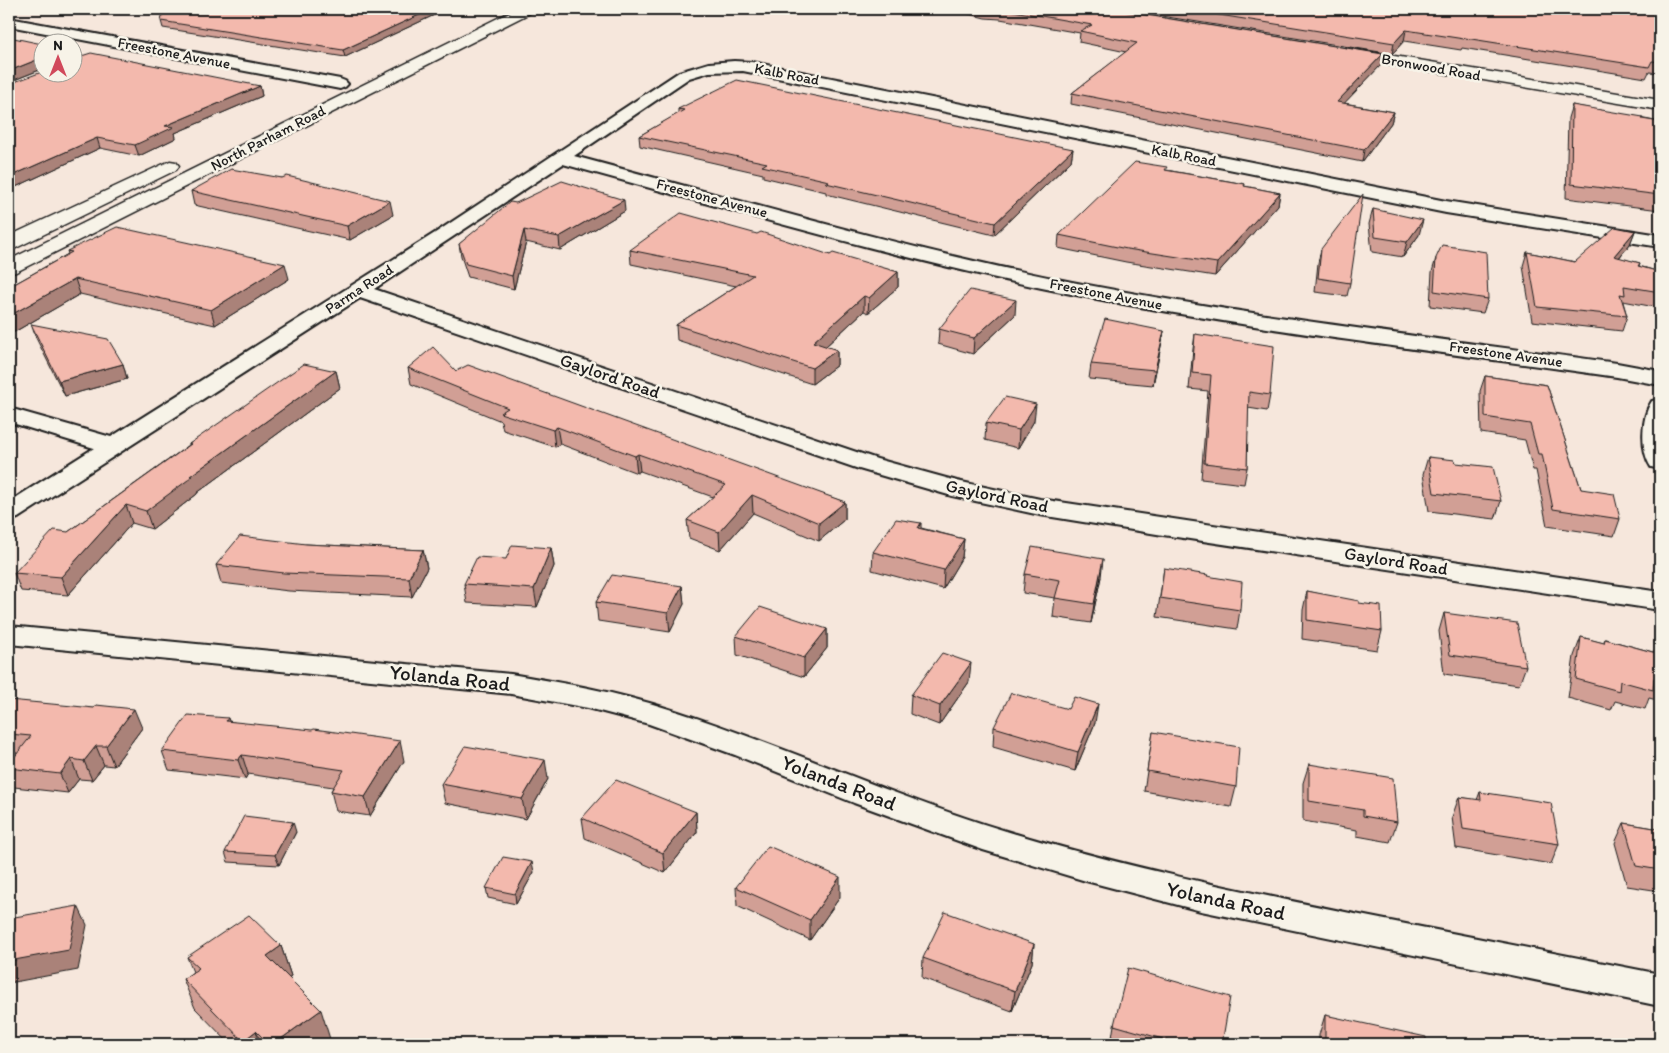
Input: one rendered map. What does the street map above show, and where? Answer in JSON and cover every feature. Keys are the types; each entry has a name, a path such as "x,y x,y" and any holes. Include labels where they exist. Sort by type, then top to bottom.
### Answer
{"main road":[{"path":"460,26 495,9"},
{"name":"North Parham Road","path":"288,109 527,9"},
{"name":"Bronwood Road","path":"1329,50 1660,105"},
{"name":"North Parham Road","path":"9,268 354,83"},
{"name":"North Parham Road","path":"9,244 186,159"}],"street":[{"name":"Freestone Avenue","path":"9,22 354,83"},
{"path":"104,53 127,44"},
{"name":"Parma Road","path":"9,513 562,158 684,75 710,66"},
{"name":"Kalb Road","path":"710,66 752,67 1437,205 1660,242"},
{"name":"Freestone Avenue","path":"562,158 934,257 1071,288 1198,310 1618,370 1660,378"},
{"name":"Gaylord Road","path":"358,290 868,464 952,488 1154,526 1660,602"},
{"path":"1660,406 1656,415 1656,442 1660,462"},
{"path":"9,415 114,446"},
{"name":"Yolanda Road","path":"9,635 511,684 588,698 657,716 746,747 866,794 995,841 1086,868 1201,898 1660,990"}],"building":[{"path":"164,9 432,9 343,50 161,21"},
{"path":"1002,9 1110,9 1383,54 1337,102 1394,112 1364,150 1072,93 1137,43 1080,31 1092,25"},
{"path":"1182,9 1660,9 1660,62 1652,61 1649,67 1406,30 1394,43"},
{"path":"9,37 32,42 32,62 9,71"},
{"path":"91,53 260,86 165,126 174,127 135,145 97,138 9,177 9,84 32,76 32,82 82,82 82,56"},
{"path":"737,80 1073,149 995,223 762,166 767,163 639,136 684,110 678,109"},
{"path":"1572,105 1643,117 1642,119 1660,122 1660,195 1571,184"},
{"path":"1135,162 1167,167 1165,170 1245,184 1244,186 1280,193 1217,263 1127,249 1059,235"},
{"path":"231,169 282,178 287,176 390,201 347,226 191,191"},
{"path":"562,181 624,200 559,237 524,230 512,276 466,264 459,244 510,202 516,203"},
{"path":"1363,194 1350,283 1318,278 1321,249"},
{"path":"1373,209 1423,220 1407,242 1375,237"},
{"path":"681,213 757,234 761,232 830,255 833,253 898,272 869,298 864,296 813,342 837,350 812,368 676,325 753,275 630,250"},
{"path":"117,227 285,264 211,310 75,279 9,316 9,287 72,252 67,251"},
{"path":"1615,227 1635,231 1614,256 1640,263 1638,266 1660,272 1660,292 1624,286 1625,295 1620,294 1627,316 1537,307 1527,252 1575,262"},
{"path":"1442,245 1486,252 1488,299 1434,291 1436,258"},
{"path":"970,290 1016,300 974,338 939,329"},
{"path":"1105,319 1164,331 1155,370 1091,364"},
{"path":"31,324 108,339 123,364 59,381"},
{"path":"1195,334 1274,346 1270,395 1249,392 1247,468 1204,463 1211,375 1192,373"},
{"path":"433,347 456,371 468,365 845,502 819,523 752,495 719,532 687,520 726,485 638,454 635,456 557,427 553,430 500,413 508,408 408,368"},
{"path":"304,364 336,371 190,476 192,477 146,511 126,505 61,577 14,573 54,530 68,532 191,444 189,444"},
{"path":"1485,376 1547,385 1581,489 1614,494 1620,519 1553,509 1542,454 1538,454 1530,424 1485,417"},
{"path":"1005,397 1036,404 1019,430 986,423"},
{"path":"1428,457 1455,460 1456,463 1493,467 1501,501 1434,493"},
{"path":"896,519 921,523 918,528 964,539 944,570 873,552"},
{"path":"240,536 306,544 423,550 409,578 284,573 216,565"},
{"path":"512,545 551,548 534,589 464,584 477,557 506,559"},
{"path":"1032,547 1103,559 1094,604 1055,598 1060,580 1025,574"},
{"path":"1164,568 1242,582 1240,610 1160,598"},
{"path":"612,575 682,586 668,613 596,602"},
{"path":"1307,591 1381,606 1382,631 1307,620"},
{"path":"760,607 827,629 804,658 736,636"},
{"path":"1444,613 1517,623 1526,666 1450,655"},
{"path":"1581,637 1604,643 1605,639 1660,654 1660,680 1654,678 1653,690 1620,681 1619,691 1576,679"},
{"path":"942,653 971,663 940,706 911,695"},
{"path":"1011,693 1068,709 1074,697 1098,704 1078,752 994,727"},
{"path":"9,700 94,708 96,705 134,709 106,746 96,746 84,761 71,759 60,774 9,768 9,764 31,736 9,734"},
{"path":"188,715 228,718 226,721 314,729 400,741 365,797 331,791 344,770 242,755 238,760 162,751"},
{"path":"1153,732 1239,747 1236,787 1147,771"},
{"path":"465,746 545,760 522,799 441,784"},
{"path":"1309,764 1393,778 1397,822 1363,816 1363,810 1309,801"},
{"path":"616,780 696,812 663,853 582,818"},
{"path":"1480,792 1551,803 1559,844 1463,829 1459,797 1481,800"},
{"path":"244,816 293,822 275,855 225,852"},
{"path":"1624,823 1660,829 1660,870 1636,866"},
{"path":"768,846 840,877 810,920 736,887"},
{"path":"503,857 532,862 515,894 486,888"},
{"path":"78,906 69,950 9,961 9,918"},
{"path":"945,912 1034,944 1015,991 923,958"},
{"path":"249,915 281,946 267,956 321,1010 274,1044 269,1044 256,1031 243,1041 183,979 199,968 187,957"},
{"path":"1128,968 1230,997 1222,1044 1180,1044 1114,1025"},
{"path":"1325,1015 1426,1037 1426,1044 1325,1044"}]}
